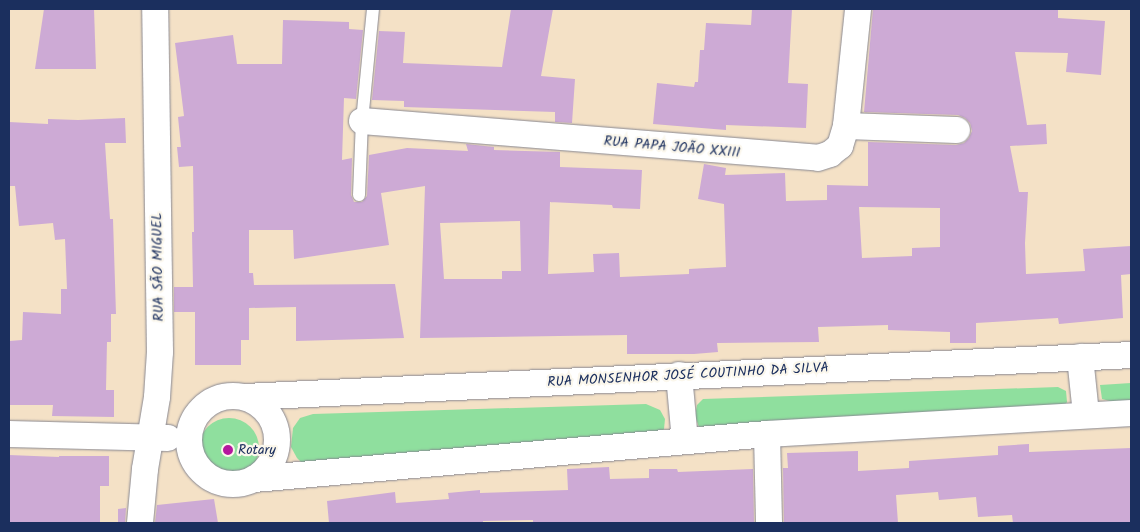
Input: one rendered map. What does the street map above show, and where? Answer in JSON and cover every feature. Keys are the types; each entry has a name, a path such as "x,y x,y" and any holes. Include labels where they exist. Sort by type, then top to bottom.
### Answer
{"street":[{"name":"RUA SÃO MIGUEL","path":"140,523 160,352 155,9"},
{"name":"RUA PAPA JOÃO XXIII","path":"362,121 818,158 830,154 840,146 846,126 858,9"},
{"path":"846,126 957,130"},
{"name":"RUA MONSENHOR JOSÉ COUTINHO DA SILVA","path":"245,397 1131,355"},
{"path":"1080,357 1086,414"},
{"path":"679,375 685,440"},
{"path":"254,479 266,470 273,459 277,447 274,422 267,411 245,397 219,398 207,404 191,426 189,438 191,454 198,467 209,477 224,483 239,484 254,479 685,440 1131,412"},
{"path":"9,434 189,438"},
{"path":"766,434 769,523"}],"lane":[{"path":"359,195 362,121 373,9"}],"green space":[{"path":"1131,383 1131,401 1114,402 1102,399 1100,385"},
{"path":"1058,387 1066,391 1067,402 1062,410 699,427 695,416 697,405 703,399"},
{"path":"646,404 660,410 665,419 664,429 658,437 304,465 297,458 291,447 293,428 300,418 313,414"},
{"path":"223,418 235,418 246,423 254,431 259,442 257,460 246,473 235,478 223,478 212,473 204,465 199,454 199,442 204,431 212,423"}],"building":[{"path":"44,9 94,9 96,69 35,69"},
{"path":"511,9 553,9 541,76 575,79 572,123 555,122 555,112 404,107 404,101 372,100 379,31 405,32 403,63 502,67"},
{"path":"752,9 792,9 788,83 808,84 806,128 726,125 726,130 653,124 657,83 694,87 695,82 698,82 700,50 704,50 706,23 751,25"},
{"path":"873,9 1058,9 1058,18 1105,21 1101,75 1066,72 1068,53 1015,52 1027,125 1046,124 1047,144 1010,146 1019,192 1028,192 1025,243 1026,274 1085,271 1083,249 1131,246 1131,274 1121,275 1123,318 1059,324 1058,318 976,323 976,343 950,343 950,332 888,330 888,325 818,327 819,342 717,343 718,352 694,354 627,354 627,335 420,338 425,186 381,193 389,245 294,259 293,230 249,230 249,273 253,273 254,285 395,284 404,338 296,341 296,307 249,308 249,340 241,340 241,365 195,365 195,312 174,312 174,287 193,287 192,232 194,232 193,166 179,167 177,147 181,147 178,117 184,116 175,43 233,35 237,64 282,64 283,20 349,22 349,29 363,30 356,99 344,98 342,160 352,158 351,195 354,202 362,202 367,196 369,155 407,148 468,151 466,144 494,147 494,150 560,152 560,167 642,170 640,209 613,208 612,205 550,202 548,274 594,272 593,254 619,253 620,277 689,274 689,269 726,267 724,204 698,199 704,164 726,168 725,175 785,173 786,201 827,200 827,185 868,186 868,142 956,145 964,143 972,131 970,123 958,115 864,112","holes":["859,207 940,208 940,247 912,248 912,256 862,258","520,221 521,271 502,271 502,279 444,279 440,223"]},
{"path":"125,118 126,143 105,143 110,219 113,219 116,314 111,314 111,342 107,342 106,390 114,390 114,417 52,416 53,405 9,405 9,341 22,340 23,312 61,314 61,289 67,289 65,239 55,240 53,223 19,226 15,186 9,186 9,122 48,124 48,119"},
{"path":"1029,444 1029,452 1131,448 1131,523 1013,523 1012,515 978,517 976,497 939,500 938,492 896,495 898,523 784,523 783,468 788,468 787,453 858,451 858,471 909,468 909,461 998,455 998,446"},
{"path":"9,455 109,456 109,486 100,486 100,523 9,523"},
{"path":"609,467 610,479 649,478 649,469 677,469 678,472 753,469 754,523 533,523 533,520 483,521 483,523 329,523 327,501 395,492 396,503 449,499 448,493 480,490 480,493 568,490 567,469"},
{"path":"214,499 218,523 155,523 157,505"},
{"path":"126,508 125,523 118,523 118,509"}],"place":[{"name":"Rotary","path":"228,450"}]}
